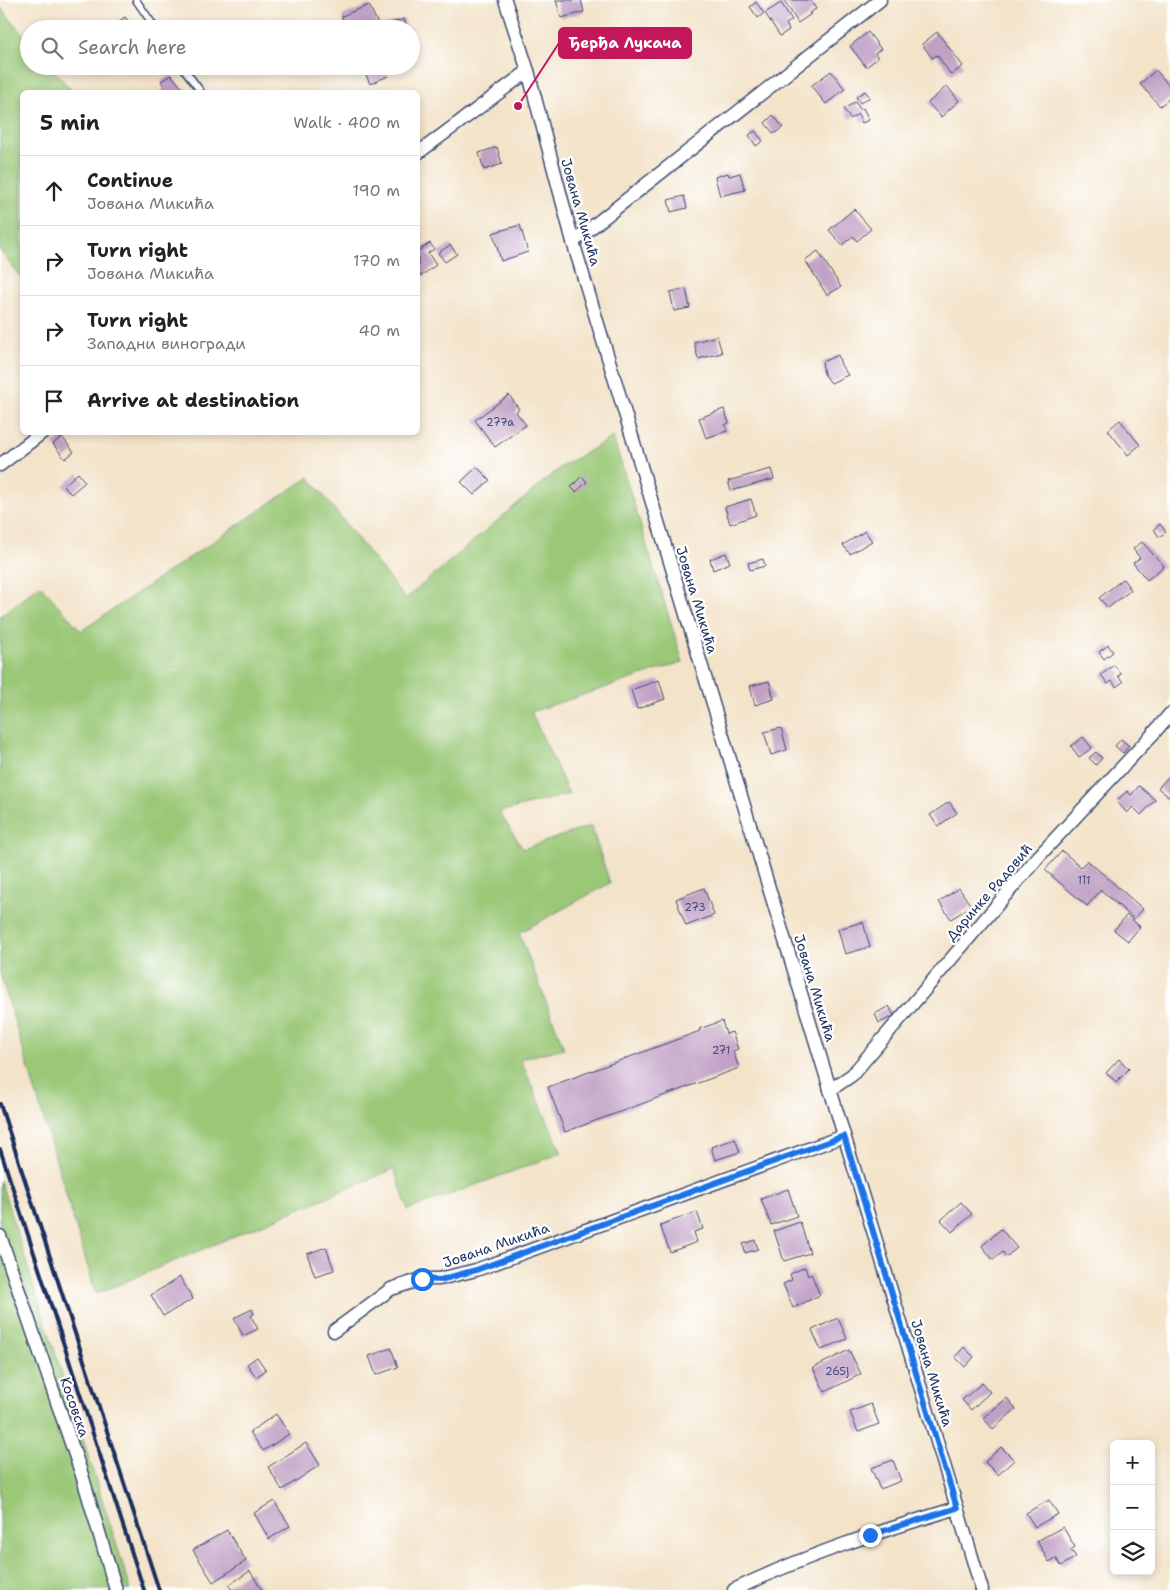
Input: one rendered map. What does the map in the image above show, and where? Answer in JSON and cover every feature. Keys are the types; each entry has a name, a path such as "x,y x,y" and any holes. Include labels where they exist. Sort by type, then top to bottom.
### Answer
{"street":[{"name":"Јована Микића","path":"504,0 528,72 573,242 982,1590"},
{"path":"573,242 880,0"},
{"path":"420,152 528,72"},
{"path":"0,465 39,435"},
{"name":"Даринке Радовић","path":"830,1090 852,1075 1039,856 1170,714"},
{"name":"Јована Микића","path":"334,1331 391,1289 422,1279 440,1280 476,1270 844,1136"},
{"name":"Косовска","path":"0,1236 82,1475 116,1590"},
{"path":"734,1590 773,1571 822,1552 957,1508"}],"lane":[{"path":"136,0 150,20"},
{"path":"189,75 200,90"}],"green space":[{"path":"0,7 20,30 20,75 58,75 71,90 20,90 20,276 0,251"},
{"path":"613,437 683,662 531,712 569,794 499,812 523,849 591,826 610,883 519,933 564,1048 520,1059 562,1153 408,1210 394,1169 96,1294 0,973 0,616 40,585 81,631 309,477 405,599 561,467"},
{"path":"0,1180 130,1587 130,1590 0,1590"}],"building":[{"path":"556,0 581,0 584,12 561,18"},
{"path":"784,0 810,0 816,9 798,23"},
{"path":"756,2 764,13 758,18 750,7"},
{"path":"781,3 792,20 786,24 789,30 780,36 765,13"},
{"path":"369,5 376,20 343,20 342,16"},
{"path":"868,32 881,49 875,53 878,58 866,67 850,46"},
{"path":"937,32 963,66 951,75 937,55 932,58 922,44"},
{"path":"1156,70 1170,87 1170,98 1160,106 1140,84"},
{"path":"831,71 845,89 826,104 811,86"},
{"path":"171,75 184,90 162,90 165,88 161,81"},
{"path":"366,75 388,76 370,84"},
{"path":"947,86 959,101 941,117 928,103"},
{"path":"865,91 870,97 860,103 856,97"},
{"path":"855,102 861,110 863,108 869,120 862,123 858,114 850,119 844,109"},
{"path":"773,115 783,127 774,134 765,123"},
{"path":"755,131 763,141 756,146 749,135"},
{"path":"497,147 502,164 484,170 479,153"},
{"path":"728,173 729,176 740,173 745,190 720,196 715,177"},
{"path":"684,196 687,208 671,212 668,200"},
{"path":"854,209 871,229 857,241 853,236 842,245 829,230"},
{"path":"520,225 528,252 501,261 493,233"},
{"path":"430,243 434,249 428,253 436,265 421,276 420,274 420,250"},
{"path":"450,245 457,254 445,262 438,253"},
{"path":"818,251 841,287 827,295 805,260"},
{"path":"686,289 690,308 674,311 670,292"},
{"path":"717,336 722,353 698,359 694,342"},
{"path":"838,355 841,365 848,375 831,383 824,374 822,362"},
{"path":"509,395 519,409 516,412 526,425 495,447 475,420"},
{"path":"724,409 729,423 725,425 727,431 706,438 699,418"},
{"path":"1120,420 1140,445 1128,455 1108,430"},
{"path":"62,437 74,452 65,459 53,444"},
{"path":"477,467 490,480 474,495 461,482"},
{"path":"771,469 774,479 731,491 728,481"},
{"path":"78,473 85,482 71,494 63,486"},
{"path":"582,476 587,482 576,492 571,487"},
{"path":"751,499 756,515 730,524 725,507"},
{"path":"1160,524 1166,532 1159,537 1154,529"},
{"path":"865,531 872,541 850,554 843,545"},
{"path":"1142,542 1164,566 1147,580 1133,563 1140,558 1133,549"},
{"path":"726,553 730,563 713,570 710,559"},
{"path":"763,559 765,566 750,570 748,563"},
{"path":"1123,579 1131,590 1108,608 1099,598"},
{"path":"1108,645 1113,652 1104,659 1099,652"},
{"path":"1114,665 1121,674 1118,676 1123,682 1116,687 1112,681 1108,684 1101,675"},
{"path":"659,680 665,699 637,709 631,690"},
{"path":"769,681 774,699 755,705 750,686"},
{"path":"781,728 787,750 771,755 764,732"},
{"path":"1083,737 1092,748 1079,757 1071,746"},
{"path":"1121,739 1129,746 1123,753 1115,746"},
{"path":"1096,752 1102,758 1096,765 1089,758"},
{"path":"1170,777 1170,798 1158,788"},
{"path":"1139,786 1155,800 1141,815 1133,807 1127,813 1116,801 1127,791 1131,795"},
{"path":"949,802 957,813 938,826 930,815"},
{"path":"1062,851 1081,867 1087,860 1143,909 1134,919 1101,890 1087,906 1045,870"},
{"path":"704,888 714,915 686,926 676,899"},
{"path":"959,888 971,906 951,919 939,902"},
{"path":"1127,915 1140,927 1128,941 1114,930"},
{"path":"863,922 870,947 845,954 838,929"},
{"path":"889,1006 894,1016 879,1023 875,1014"},
{"path":"722,1021 726,1034 732,1032 738,1049 733,1051 739,1068 565,1132 548,1087 700,1031 699,1029"},
{"path":"1119,1059 1129,1069 1116,1082 1106,1073"},
{"path":"735,1139 740,1152 715,1160 711,1147"},
{"path":"788,1189 797,1216 771,1225 761,1199"},
{"path":"961,1202 972,1214 952,1232 941,1220"},
{"path":"697,1212 703,1229 694,1232 697,1242 670,1252 660,1225"},
{"path":"800,1222 810,1253 784,1261 774,1231"},
{"path":"1001,1229 1017,1248 1006,1257 1003,1252 993,1260 982,1246"},
{"path":"755,1240 758,1249 745,1253 743,1244"},
{"path":"326,1247 334,1270 315,1276 307,1254"},
{"path":"805,1267 808,1276 811,1274 820,1295 793,1308 783,1284 792,1280 790,1274"},
{"path":"180,1277 193,1299 163,1316 151,1295"},
{"path":"252,1309 254,1314 251,1316 258,1329 243,1336 234,1318"},
{"path":"838,1318 847,1339 821,1350 812,1330"},
{"path":"964,1347 974,1357 965,1367 955,1357"},
{"path":"391,1348 398,1367 376,1375 369,1356"},
{"path":"849,1350 861,1374 825,1392 813,1368"},
{"path":"257,1357 266,1370 256,1377 247,1364"},
{"path":"982,1383 990,1392 971,1410 962,1400"},
{"path":"1007,1398 1016,1409 993,1429 983,1418"},
{"path":"871,1404 879,1424 858,1432 850,1412"},
{"path":"276,1414 289,1434 263,1451 250,1432"},
{"path":"306,1443 320,1465 282,1490 268,1467"},
{"path":"1001,1447 1014,1460 998,1475 985,1462"},
{"path":"893,1460 901,1481 880,1489 871,1468"},
{"path":"1049,1500 1058,1514 1035,1527 1026,1513"},
{"path":"274,1501 290,1526 269,1539 254,1513"},
{"path":"1063,1527 1075,1547 1071,1550 1076,1557 1061,1566 1056,1558 1049,1562 1037,1541"},
{"path":"227,1530 246,1561 213,1582 193,1550"},
{"path":"250,1571 262,1590 232,1590 229,1585"}],"railway":[{"path":"0,1104 159,1590"},
{"path":"0,1149 144,1590"}],"place":[{"name":"Ђерђа Лукача","path":"518,106"}],"route":[{"path":"422,1279 440,1280 476,1270 844,1136 957,1508 870,1535"}]}
